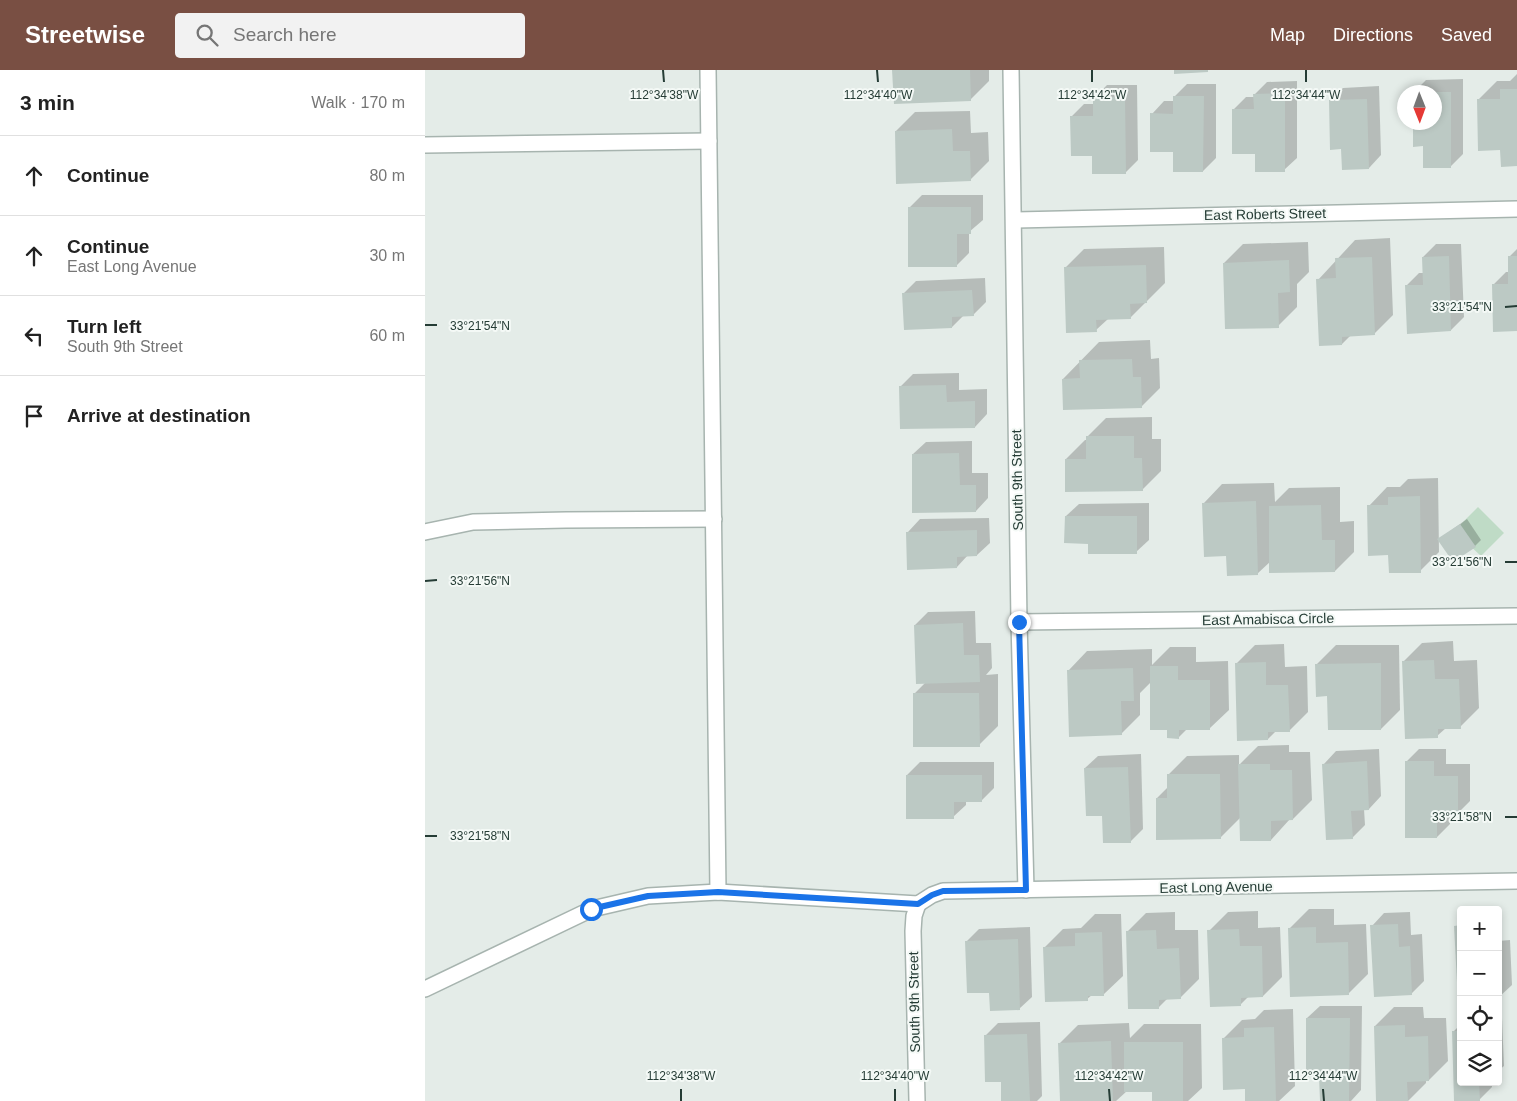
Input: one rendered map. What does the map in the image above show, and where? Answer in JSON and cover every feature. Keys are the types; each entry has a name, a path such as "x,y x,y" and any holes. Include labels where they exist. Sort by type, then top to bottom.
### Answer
{"street":[{"path":"708,70 718,892"},
{"name":"South 9th Street","path":"1011,70 1019,622 1026,890"},
{"path":"425,145 709,141"},
{"name":"East Roberts Street","path":"1013,220 1517,209"},
{"path":"425,532 473,522 714,519"},
{"name":"East Amabisca Circle","path":"1019,622 1517,616"},
{"name":"East Long Avenue","path":"918,904 932,895 943,891 1517,882"},
{"path":"425,988 591,909 648,896 718,892 918,904"},
{"name":"South 9th Street","path":"917,1101 913,931 914,916 918,904"}],"green space":[{"path":"1478,507 1504,533 1481,556 1454,531"}],"building":[{"path":"892,70 970,70 971,101 894,104"},
{"path":"1174,70 1208,70 1208,72 1174,74"},
{"path":"1500,89 1517,89 1517,166 1501,167 1500,150 1478,151 1477,99 1500,99"},
{"path":"1442,92 1451,92 1451,168 1423,168 1423,146 1413,147 1413,130 1442,130"},
{"path":"1285,93 1285,172 1255,172 1255,154 1232,154 1232,109 1254,109 1253,94"},
{"path":"1173,96 1204,96 1203,172 1173,172 1173,152 1150,152 1150,113 1173,114"},
{"path":"1093,97 1125,97 1126,174 1092,174 1092,156 1071,156 1070,116 1093,116"},
{"path":"1367,99 1369,169 1342,170 1341,149 1330,150 1329,100"},
{"path":"952,129 953,151 970,151 971,181 896,184 895,131"},
{"path":"908,207 971,207 971,234 957,234 957,267 908,267"},
{"path":"1449,256 1451,331 1407,334 1405,285 1423,285 1422,257"},
{"path":"1508,256 1517,256 1517,331 1493,332 1492,284 1508,284"},
{"path":"1372,257 1375,335 1342,337 1342,345 1319,346 1316,279 1336,278 1335,258"},
{"path":"1289,260 1290,292 1278,293 1279,328 1225,329 1223,263"},
{"path":"1146,265 1147,303 1130,304 1131,319 1096,320 1097,332 1066,333 1064,267"},
{"path":"972,290 974,316 952,317 952,328 904,330 902,293"},
{"path":"1132,359 1133,377 1141,377 1142,408 1063,410 1062,379 1080,378 1079,360"},
{"path":"946,385 947,402 975,401 975,428 900,429 899,386"},
{"path":"1086,436 1134,436 1134,458 1142,458 1143,491 1065,492 1065,459 1086,459"},
{"path":"959,453 960,485 976,485 976,512 912,513 912,454"},
{"path":"1420,496 1421,573 1389,573 1388,555 1368,556 1367,505 1388,505 1388,497"},
{"path":"1256,501 1258,575 1227,576 1226,556 1204,557 1202,503"},
{"path":"1321,505 1322,540 1335,540 1335,572 1269,573 1269,506"},
{"path":"1065,516 1137,516 1137,554 1088,554 1088,544 1064,543"},
{"path":"1460,524 1476,547 1453,562 1437,539"},
{"path":"977,530 977,556 957,557 957,568 907,570 906,532"},
{"path":"963,623 964,655 979,655 980,682 916,684 914,625"},
{"path":"1434,660 1435,679 1459,679 1461,729 1438,729 1438,738 1405,739 1402,661"},
{"path":"1266,662 1266,685 1288,685 1290,732 1268,732 1268,740 1237,741 1235,663"},
{"path":"1381,663 1381,730 1328,730 1327,696 1316,697 1315,664"},
{"path":"1150,666 1178,666 1178,680 1210,680 1210,730 1179,730 1179,739 1167,738 1167,730 1150,730"},
{"path":"1133,668 1134,701 1121,701 1122,735 1069,737 1067,670"},
{"path":"913,693 979,693 980,747 913,747"},
{"path":"1367,761 1369,810 1351,811 1353,839 1326,840 1322,764"},
{"path":"1405,761 1434,761 1434,776 1458,776 1458,815 1437,815 1437,838 1405,838"},
{"path":"1238,764 1270,764 1270,770 1292,770 1293,820 1271,821 1271,841 1240,841"},
{"path":"1128,767 1131,843 1103,843 1102,816 1086,816 1084,768"},
{"path":"1167,774 1220,774 1221,839 1156,840 1156,798 1167,798"},
{"path":"906,775 982,775 982,802 954,802 954,819 906,819"},
{"path":"1398,924 1399,947 1410,946 1412,995 1374,997 1370,925"},
{"path":"1454,926 1457,926 1457,982"},
{"path":"1316,927 1316,943 1348,942 1349,995 1290,997 1288,928"},
{"path":"1239,929 1240,946 1262,946 1263,997 1241,998 1241,1006 1210,1007 1207,930"},
{"path":"1156,930 1157,949 1179,948 1181,999 1159,1000 1159,1009 1128,1009 1126,931"},
{"path":"1102,932 1104,996 1088,996 1088,1001 1045,1002 1043,947 1075,946 1075,933"},
{"path":"1018,939 1020,1010 990,1011 989,993 967,993 965,941"},
{"path":"1306,1018 1350,1018 1349,1101 1320,1101 1319,1076 1306,1077"},
{"path":"1405,1025 1405,1037 1428,1036 1429,1081 1407,1082 1408,1101 1376,1101 1374,1026"},
{"path":"1274,1027 1276,1101 1245,1101 1245,1089 1223,1090 1222,1038 1244,1037 1244,1028"},
{"path":"1452,1031 1457,1031 1457,1086 1479,1086 1480,1101 1454,1101"},
{"path":"1027,1034 1030,1101 1001,1101 1001,1082 985,1082 984,1035"},
{"path":"1111,1041 1113,1101 1060,1101 1058,1043"},
{"path":"1124,1042 1183,1042 1183,1101 1152,1101 1152,1092 1124,1092"}],"route":[{"path":"591,909 648,896 718,892 918,904 932,895 943,891 1026,890 1019,622"}]}
